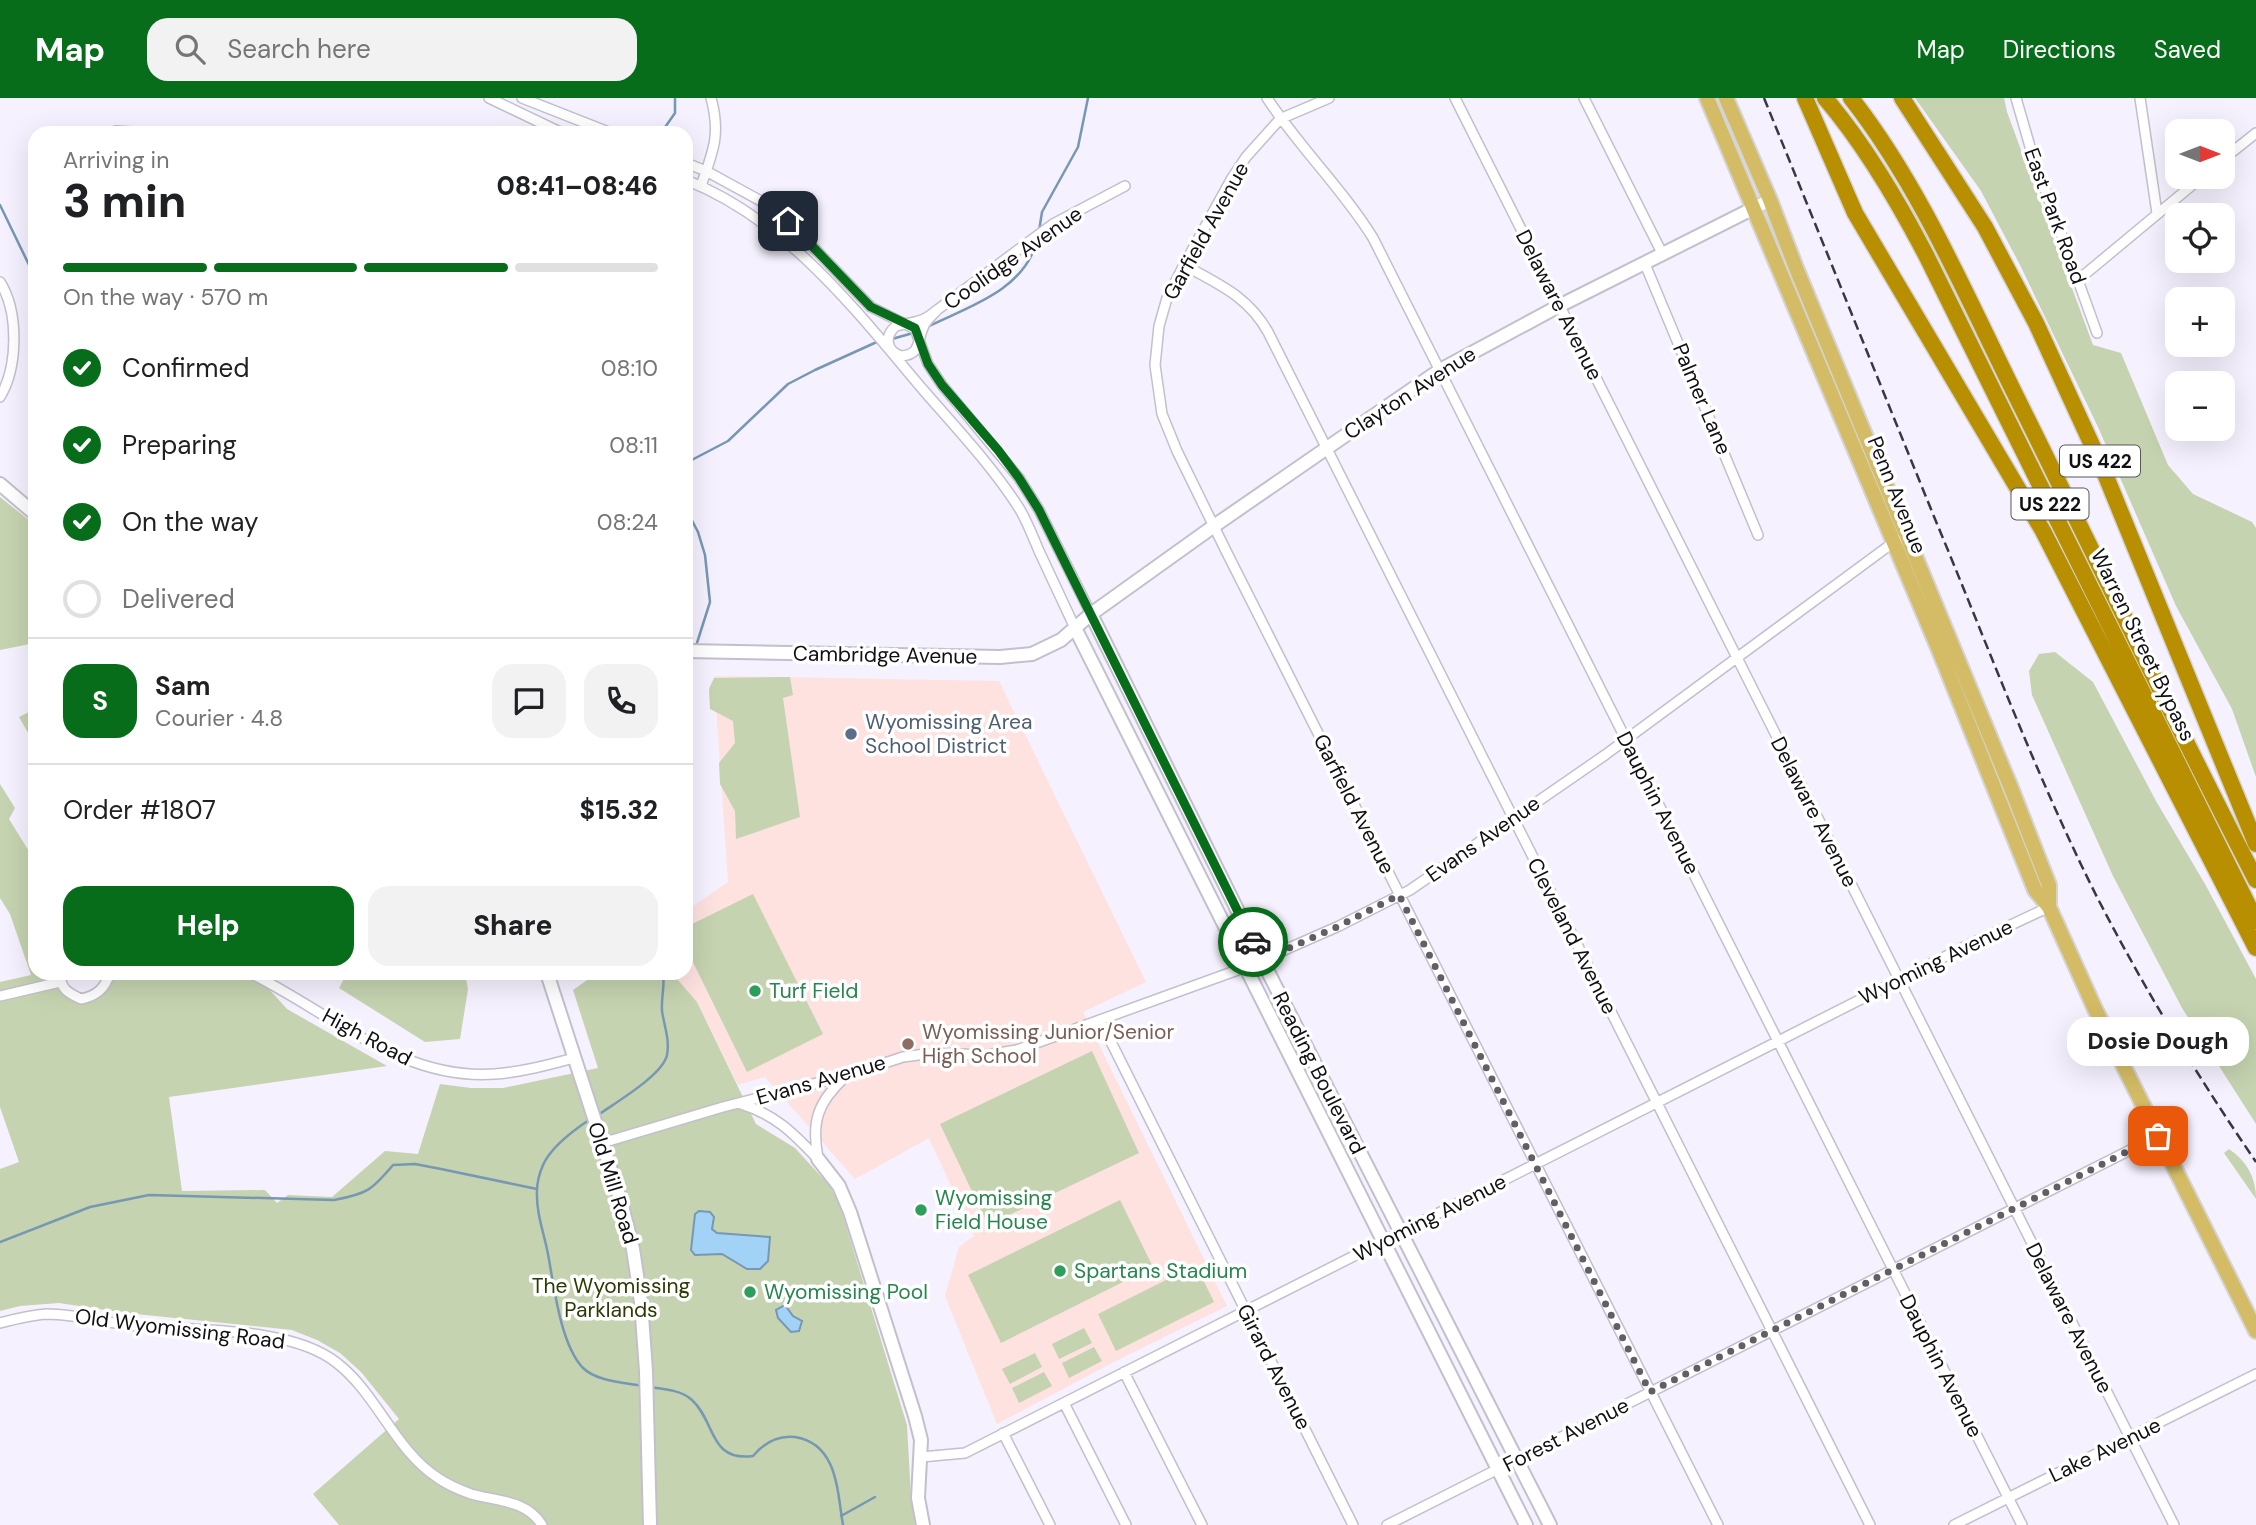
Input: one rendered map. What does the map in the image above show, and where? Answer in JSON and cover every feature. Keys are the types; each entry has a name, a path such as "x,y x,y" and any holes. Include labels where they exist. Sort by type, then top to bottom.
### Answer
{"highway":[{"path":"1805,98 1855,213 2043,531 2256,947"},
{"name":"Warren Street Bypass","path":"1825,98 1871,158 1927,257 2256,921"},
{"name":"Warren Street Bypass","path":"1850,98 1882,141 1908,184 1968,299 2256,880"},
{"name":"US 422","path":"1902,98 1986,227 2036,323 2104,469 2256,844"}],"main road":[{"name":"Penn Avenue","path":"1707,98 2049,885 2049,907 2095,1009 2256,1331"},
{"name":"Penn Avenue","path":"1726,98 1770,200 1900,539"}],"street":[{"path":"489,98 547,126"},
{"path":"522,98 593,126"},
{"path":"701,186 714,146 717,126 711,98"},
{"name":"Dauphin Avenue","path":"1267,98 1280,119 1362,221 1440,370 2022,1525"},
{"path":"1280,119 1329,98"},
{"name":"Delaware Avenue","path":"1455,98 2174,1525"},
{"path":"1584,98 1663,255"},
{"name":"East Park Road","path":"2016,98 2028,141 2096,333"},
{"path":"2140,98 2157,212"},
{"name":"Garfield Avenue","path":"1280,119 1240,166 1167,298 1159,326 1155,375 1159,405 1168,433 1214,526 1718,1525"},
{"path":"2235,150 2256,133"},
{"name":"Reading Boulevard","path":"693,166 770,206 788,221 871,307 915,328 928,364 942,385 1019,478 1039,510 1262,960 1550,1525"},
{"name":"Reading Boulevard","path":"693,183 759,219 782,236 891,351 981,455 1021,511 1075,628 1526,1525"},
{"name":"Coolidge Avenue","path":"937,310 926,322 918,348 911,355 901,356 891,351 887,342 889,332 896,326 920,322 1053,225 1125,186"},
{"path":"2078,280 2187,189"},
{"name":"Clayton Avenue","path":"1075,628 1214,526 1440,370 1559,306 1770,200"},
{"name":"Palmer Lane","path":"1645,264 1758,535"},
{"name":"Cleveland Avenue","path":"1184,265 1232,292 1252,307 1268,332 1870,1525"},
{"path":"0,282 6,291 15,349 10,374 0,397"},
{"path":"0,484 28,508"},
{"name":"Evans Avenue","path":"602,1143 917,1054 998,1054 1246,967 1339,926 1399,895 1513,818 1900,539"},
{"name":"Cambridge Avenue","path":"693,651 1016,657 1047,648 1075,628"},
{"name":"Wyoming Avenue","path":"921,1457 956,1455 1003,1433 1899,980 2049,907"},
{"path":"0,996 51,980"},
{"path":"62,980 69,994 81,999 92,997 101,990 106,980"},
{"name":"High Road","path":"262,980 390,1053 435,1069 494,1074 523,1071 574,1058"},
{"name":"Old Mill Road","path":"549,980 620,1198 633,1249 641,1302 646,1376 650,1525"},
{"name":"Girard Avenue","path":"1100,1020 1353,1525"},
{"path":"818,1159 814,1136 819,1111 830,1091 848,1075"},
{"path":"739,1104 782,1123 818,1159 839,1186 850,1212 921,1440 918,1498 923,1525"},
{"name":"Forest Avenue","path":"1387,1525 2158,1136"},
{"name":"Old Wyomissing Road","path":"0,1323 33,1316 64,1315 138,1326 258,1335 297,1343 337,1362 357,1383 416,1461 431,1473 467,1493 514,1503 542,1525"},
{"path":"1124,1373 1202,1525"},
{"name":"Lake Avenue","path":"1954,1525 2256,1374"},
{"path":"1064,1403 1126,1525"},
{"path":"1003,1433 1050,1525"}],"shaded area":[{"name":"Wyomissing Junior/Senior High School","path":"714,676 999,681 1146,982 1083,1012 1227,1306 997,1424 945,1296 959,1247 974,1236 929,1138 855,1179 765,1077 738,1085 697,1002 678,980 693,980 693,906 728,882"}],"green space":[{"path":"1915,98 2004,98 2093,345 2121,353 2168,465 2193,494 2252,522 2256,528 2256,777 2232,709 2176,606 2098,427 2020,265 1981,191"},
{"path":"0,497 28,519 28,644 0,650"},
{"path":"2055,652 2093,682 2256,979 2256,1124 2182,1008 2113,876 2032,695 2029,671 2039,654"},
{"path":"790,677 793,695 783,698 800,817 736,839 735,811 720,784 719,763 735,743 733,721 710,709 709,689 714,678"},
{"path":"28,712 28,733 19,717"},
{"name":"The Wyomissing Parklands","path":"0,784 15,808 9,819 28,850 28,966 10,914 0,898"},
{"name":"Turf Field","path":"753,894 823,1034 747,1072 693,962 693,924"},
{"name":"The Wyomissing Parklands","path":"28,976 28,980 64,980 69,994 92,997 105,980 261,980 287,1009 387,1066 169,1097 182,1191 265,1190 277,1203 288,1195 332,1197 385,1151 418,1154 440,1084 503,1088 598,1068 573,990 587,980 678,980 697,1002 756,1124 795,1148 829,1185 839,1203 907,1425 915,1525 339,1525 313,1494 399,1419 361,1372 340,1353 292,1330 126,1313 59,1303 20,1306 0,1311 0,1169 19,1162 0,1107 0,982"},
{"path":"343,980 466,980 468,989 460,1039 425,1042 339,988"},
{"path":"1092,1051 1139,1153 988,1225 940,1124"},
{"path":"2229,1149 2241,1159 2249,1171 2256,1199 2224,1153"},
{"name":"Spartans Stadium","path":"1120,1200 1153,1267 1001,1343 968,1275"},
{"path":"1196,1265 1214,1302 1116,1351 1098,1314"},
{"path":"1084,1328 1092,1343 1059,1359 1052,1344"},
{"path":"1094,1347 1102,1361 1069,1378 1062,1363"},
{"path":"1035,1353 1042,1367 1010,1384 1002,1369"},
{"path":"1044,1372 1052,1386 1019,1403 1012,1388"}],"water":[{"path":"699,1211 710,1212 714,1217 712,1229 717,1233 770,1237 768,1261 760,1269 747,1269 722,1254 695,1255 691,1250 695,1214"},
{"path":"785,1305 793,1316 802,1321 799,1331 791,1332 778,1318 776,1310"}],"waterway":[{"path":"666,126 675,113 675,98"},
{"path":"1039,231 1042,212 1078,147 1088,98"},
{"path":"0,205 28,263"},
{"path":"925,328 992,296 1020,273 1030,259 1037,241"},
{"path":"892,339 913,333"},
{"path":"693,459 728,441 788,384 879,341"},
{"path":"693,522 705,555 710,602 696,646"},
{"path":"598,1115 637,1088 664,1063 668,1044 662,1011 664,980"},
{"path":"589,1120 551,1152 538,1181 538,1207 556,1297 568,1343 582,1367 603,1379 643,1386"},
{"path":"0,1242 90,1207 149,1195 334,1200 368,1190 393,1165 415,1164 537,1189"},
{"path":"649,1387 678,1392 692,1400 721,1447 728,1453 753,1456 762,1447 783,1437 809,1441 820,1449 833,1471 843,1525"},
{"path":"841,1516 875,1497"}],"railway":[{"path":"1764,98 2013,711 2075,853 2153,1000 2256,1162"}],"way so far":[{"path":"1253,942 1262,960 1339,926 1399,895 1650,1392 2158,1136"}],"place":[{"name":"Wyomissing Area School District","path":"851,734"},
{"name":"Turf Field","path":"755,991"},
{"name":"Wyomissing Junior/Senior High School","path":"908,1044"},
{"name":"Dosie Dough","path":"2158,1136"},
{"name":"Wyomissing Field House","path":"921,1210"},
{"name":"Spartans Stadium","path":"1060,1271"},
{"name":"Wyomissing Pool","path":"750,1292"}],"route":[{"path":"788,221 871,307 915,328 928,364 942,385 1019,478 1039,510 1253,942"}]}
